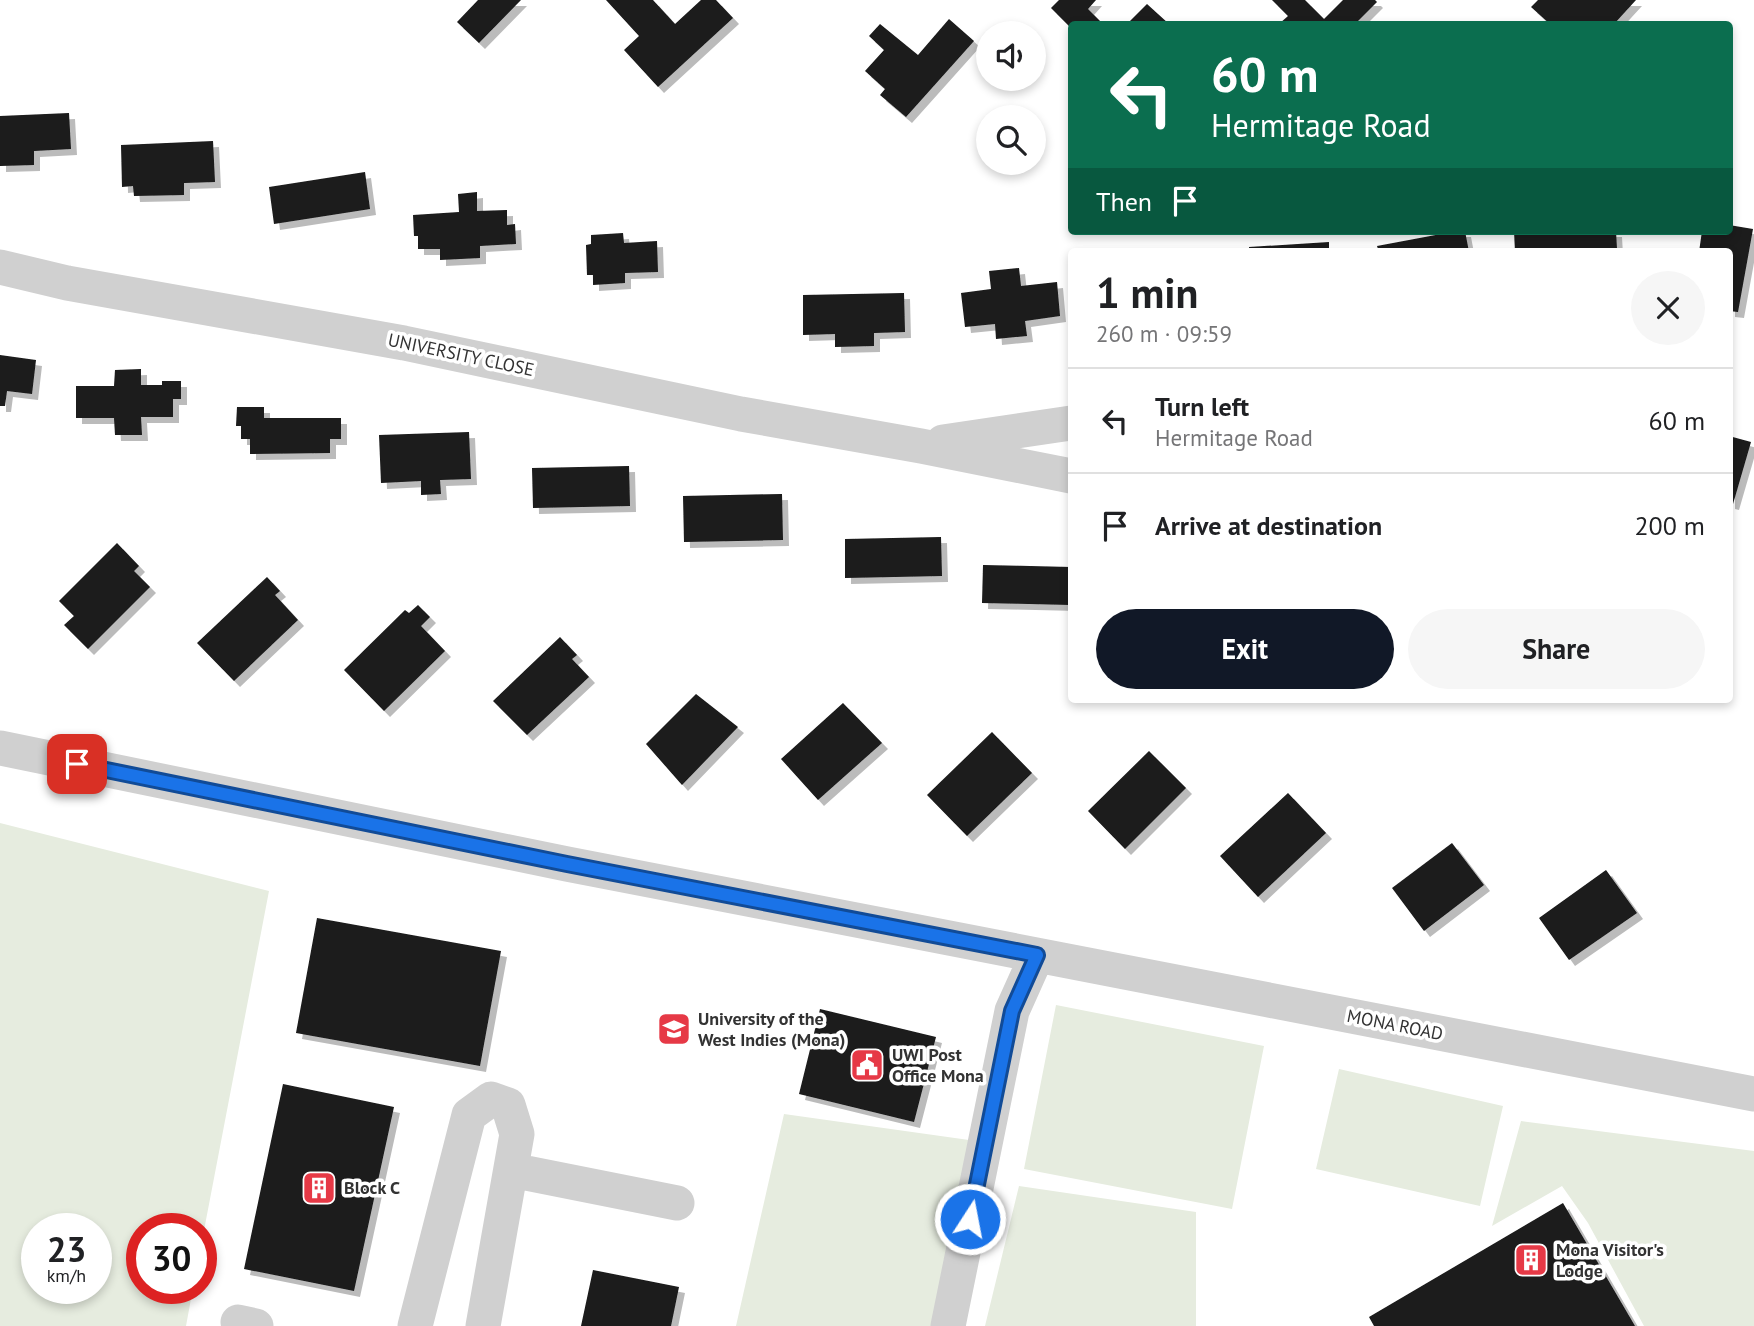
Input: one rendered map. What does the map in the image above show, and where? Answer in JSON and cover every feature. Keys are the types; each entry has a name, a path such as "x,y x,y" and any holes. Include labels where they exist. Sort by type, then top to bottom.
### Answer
{"street":[{"name":"UNIVERSITY CLOSE","path":"0,268 66,283 404,343 741,414 1068,475"},
{"name":"UNIVERSITY CLOSE","path":"921,446 1068,423"},
{"name":"MONA ROAD","path":"0,748 567,864 1754,1094"},
{"path":"948,1326 1012,1011 1037,955"},
{"path":"415,1326 469,1115 491,1099 508,1105 517,1134 483,1326"},
{"path":"511,1170 677,1203"}],"shaded area":[{"path":"0,823 269,891 207,1213 126,1213 126,1304 190,1304 186,1326 0,1326"},
{"path":"1056,1005 1264,1046 1232,1209 1024,1169"},
{"path":"1339,1069 1503,1106 1480,1206 1316,1169"},
{"path":"784,1114 969,1140 933,1326 736,1326"},
{"path":"1521,1121 1754,1151 1754,1326 1644,1326 1588,1223 1562,1186 1492,1226"},
{"path":"1019,1186 1196,1212 1196,1326 985,1326"}],"building":[{"path":"478,0 521,0 479,43 457,22"},
{"path":"606,0 653,0 675,24 701,0 716,0 733,18 658,87 624,50 639,36"},
{"path":"1059,0 1096,0 1088,9 1100,21 1068,21 1068,25 1051,8"},
{"path":"1272,0 1305,0 1324,19 1343,0 1377,2 1358,21 1282,21 1288,16"},
{"path":"1538,0 1636,0 1617,21 1547,21 1531,7"},
{"path":"1147,4 1166,21 1130,21"},
{"path":"949,19 974,41 906,117 880,95 885,89 865,71 884,50 869,36 880,24 918,55"},
{"path":"69,113 71,149 34,151 34,165 0,166 0,116"},
{"path":"213,141 215,182 184,183 184,195 134,196 133,186 122,187 121,145"},
{"path":"365,172 370,209 274,224 269,187"},
{"path":"477,192 477,211 507,210 507,225 515,224 516,244 480,246 480,258 440,260 440,249 418,249 413,215 459,212 458,194"},
{"path":"1733,226 1753,229 1738,312 1733,311 1733,248 1700,248 1701,235 1733,235"},
{"path":"623,233 624,243 657,241 658,272 625,273 625,283 593,285 593,275 587,275 586,245 591,244 591,235"},
{"path":"1436,235 1466,235 1468,248 1378,248 1377,246"},
{"path":"1514,235 1616,235 1617,248 1515,248"},
{"path":"1329,242 1329,248 1249,247"},
{"path":"1019,268 1021,286 1057,282 1060,316 1025,321 1027,336 996,339 995,324 965,327 961,293 991,289 989,271"},
{"path":"904,293 905,332 874,333 874,346 835,347 835,334 803,335 803,295"},
{"path":"0,355 36,360 32,394 7,391 5,406 0,406"},
{"path":"141,369 141,385 181,381 181,399 173,399 173,417 141,417 142,435 115,435 114,418 76,418 76,386 114,386 115,370"},
{"path":"237,407 264,407 264,418 341,418 341,439 330,439 330,453 250,454 250,439 241,439 241,426 236,426"},
{"path":"469,432 471,479 440,480 441,494 421,495 421,481 381,483 379,435"},
{"path":"1733,437 1751,442 1733,504"},
{"path":"629,466 630,506 533,508 532,468"},
{"path":"782,494 783,540 684,542 683,496"},
{"path":"941,537 942,576 845,578 845,539"},
{"path":"117,543 139,566 134,571 150,587 88,649 64,625 74,616 59,601"},
{"path":"983,565 1068,567 1068,605 982,603"},
{"path":"267,577 280,591 275,595 298,620 234,681 197,643"},
{"path":"418,605 430,617 421,626 445,651 384,711 344,670 405,610 409,613"},
{"path":"560,637 577,655 572,659 589,677 527,735 493,701"},
{"path":"696,694 738,727 682,785 646,744"},
{"path":"843,703 882,743 818,800 781,759"},
{"path":"992,732 1032,773 967,836 927,795"},
{"path":"1149,751 1186,788 1125,849 1088,811"},
{"path":"1288,793 1326,833 1258,897 1220,856"},
{"path":"1452,843 1484,885 1424,931 1392,888"},
{"path":"1606,870 1637,913 1569,960 1539,918"},
{"path":"317,918 501,951 480,1066 296,1033"},
{"name":"UWI Post Office Mona","path":"820,1009 936,1037 914,1122 799,1094"},
{"name":"Block C","path":"283,1084 394,1107 354,1291 244,1269"},
{"name":"Mona Visitor's Lodge","path":"1563,1203 1635,1326 1374,1326 1369,1317"},
{"path":"593,1270 679,1287 671,1326 581,1326"}],"place":[{"name":"University of the West Indies (Mona)","path":"674,1029"},
{"name":"UWI Post Office Mona","path":"867,1065"},
{"name":"Block C","path":"319,1188"},
{"name":"Mona Visitor's Lodge","path":"1531,1260"}],"route":[{"path":"77,764 567,864 1037,955 1012,1011 970,1219"}]}
